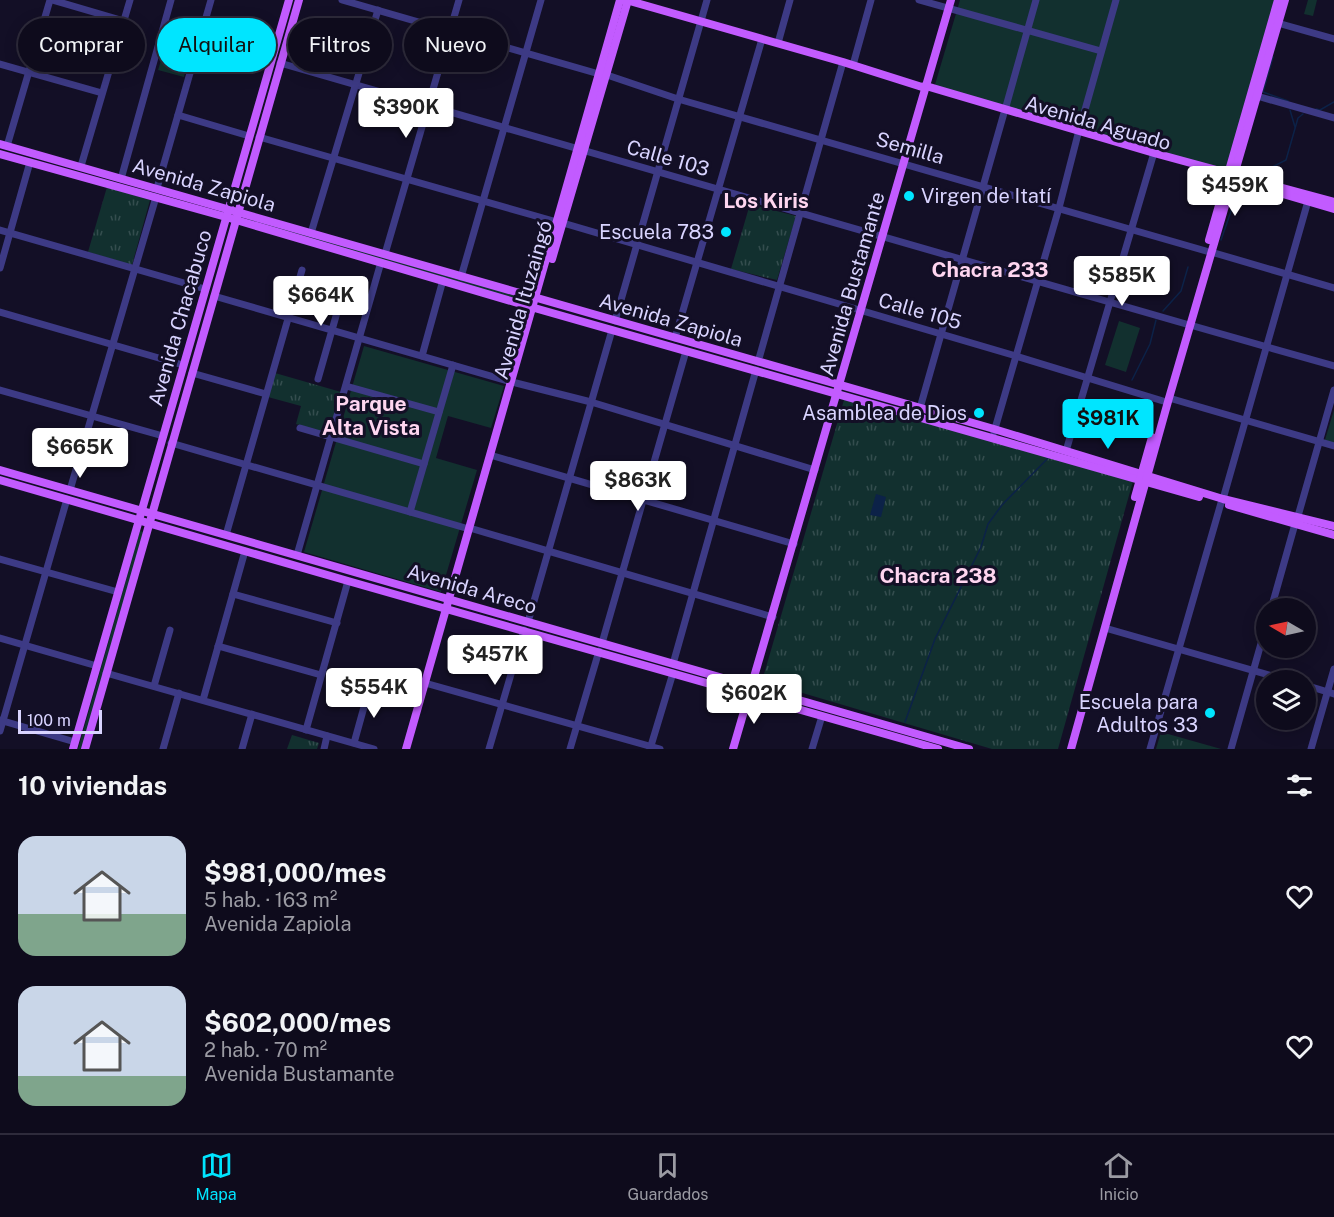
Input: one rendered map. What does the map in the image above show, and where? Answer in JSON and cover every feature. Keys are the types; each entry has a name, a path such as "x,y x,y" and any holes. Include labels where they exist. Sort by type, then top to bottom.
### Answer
{"main road":[{"name":"Avenida Chacabuco","path":"276,45 289,0"},
{"name":"Avenida Chacabuco","path":"86,749 171,443 299,0"},
{"name":"Avenida Ituzaingó","path":"603,75 620,0"},
{"name":"Avenida Ituzaingó","path":"406,749 603,75 628,0"},
{"name":"Avenida Aguado","path":"628,0 843,62 1153,156 1334,202"},
{"path":"1230,176 1257,96 1278,0"},
{"path":"1066,749 1275,22 1285,0"},
{"name":"Avenida Bustamante","path":"733,749 950,4"},
{"name":"Avenida Chacabuco","path":"74,745 268,72"},
{"name":"Avenida Aguado","path":"1078,133 1230,176 1334,209"},
{"name":"Avenida Zapiola","path":"4,145 81,166 156,193"},
{"name":"Avenida Zapiola","path":"0,154 156,193 383,258 461,277 536,303"},
{"name":"Avenida Zapiola","path":"237,215 311,233 443,280 613,325 686,351 757,366"},
{"name":"Avenida Zapiola","path":"613,325 675,338 757,366 1060,452 1222,501 1297,520 1334,526"},
{"name":"Avenida Zapiola","path":"838,389 920,408 993,434"},
{"name":"Avenida Areco","path":"0,470 68,494 140,515 152,514 450,600 526,626 969,749"},
{"path":"1071,749 1143,478"},
{"name":"Avenida Areco","path":"0,480 68,494"},
{"name":"Avenida Areco","path":"140,515 149,524 446,609 526,626"},
{"name":"Avenida Zapiola","path":"1297,520 1334,535"},
{"name":"Avenida Areco","path":"750,690 822,716 938,749"}],"street":[{"path":"46,18 51,0 114,18"},
{"path":"125,18 130,0"},
{"path":"121,179 171,0"},
{"path":"206,18 211,0"},
{"name":"Semilla","path":"342,0 406,18"},
{"path":"454,18 459,0"},
{"path":"461,277 541,0"},
{"path":"489,749 570,478 707,0"},
{"path":"778,43 790,0"},
{"path":"853,65 871,0"},
{"path":"919,0 950,4 1101,51"},
{"path":"920,408 1036,0"},
{"path":"993,434 1059,208 1116,0"},
{"path":"311,233 378,10"},
{"path":"1275,22 1334,39"},
{"path":"675,338 762,39"},
{"name":"Semilla","path":"508,48 1334,288"},
{"path":"651,748 843,62"},
{"name":"Calle 103","path":"280,63 1334,366"},
{"path":"0,64 18,69"},
{"path":"4,145 29,72 102,93"},
{"path":"81,166 108,72"},
{"path":"0,731 1,720 25,645 191,72"},
{"path":"297,555 439,72"},
{"path":"1257,96 1334,118"},
{"path":"178,115 249,136"},
{"name":"Calle 105","path":"259,137 637,245 1088,378 1334,446"},
{"path":"1060,452 1088,378 1153,156"},
{"path":"0,268 30,162"},
{"path":"1150,749 1308,201"},
{"path":"0,230 205,290"},
{"path":"226,535 302,270"},
{"path":"422,356 443,280"},
{"path":"318,379 346,281"},
{"path":"214,296 591,402 815,470"},
{"path":"0,312 183,365"},
{"path":"570,749 686,351"},
{"path":"410,512 453,365"},
{"path":"192,372 266,394"},
{"path":"346,386 439,412"},
{"path":"0,390 163,436"},
{"path":"1274,598 1334,390"},
{"path":"300,428 424,464"},
{"path":"171,443 549,550 773,617"},
{"path":"492,456 794,544"},
{"path":"202,700 245,551"},
{"path":"0,559 118,592"},
{"path":"306,730 348,581"},
{"path":"232,594 337,623"},
{"path":"1105,627 1256,671"},
{"path":"154,686 170,630"},
{"path":"0,638 97,666"},
{"path":"218,646 321,675"},
{"path":"1231,749 1257,658"},
{"path":"1311,749 1331,693 1334,669"},
{"path":"106,673 374,749"},
{"path":"425,682 660,749"},
{"path":"1316,688 1331,693"},
{"path":"354,743 369,689"},
{"path":"163,749 179,693"},
{"path":"242,749 252,714"},
{"path":"812,749 822,716"},
{"path":"1,720 74,745"},
{"path":"324,749 327,736"}],"green space":[{"path":"960,0 1276,0 1226,172 934,88"},
{"path":"1308,0 1317,0 1313,16 1304,14"},
{"path":"165,72 185,72 184,77"},
{"path":"107,187 150,200 132,265 88,252"},
{"path":"750,204 796,216 777,280 731,269"},
{"path":"249,217 526,298 525,302 248,220"},
{"path":"1119,321 1140,328 1126,372 1105,365"},
{"path":"364,346 504,386 491,428 448,416 436,458 477,470 441,592 304,552"},
{"path":"275,373 341,392 329,434 296,424 301,406 268,397"},
{"path":"844,400 1133,481 1058,749 992,749 762,681"},
{"path":"1334,410 1334,443 1325,440"},
{"path":"140,531 144,532 82,749 78,749"},
{"path":"1161,732 1221,749 1156,749"},
{"path":"292,735 319,743 317,749 287,749"}],"water":[{"path":"876,494 886,497 881,517 870,515"}],"waterway":[{"path":"1273,57 1263,92 1288,101"},
{"path":"1316,109 1320,110 1334,102"},
{"path":"1290,110 1295,127"},
{"path":"1262,172 1286,160 1298,118 1303,114"},
{"path":"1221,240 1237,194"},
{"path":"1163,311 1181,291 1188,267"},
{"path":"1132,380 1150,344 1156,320"},
{"path":"905,722 935,639 981,547 988,524 1002,505 1049,457"}],"place":[{"name":"Virgen de Itatí","path":"909,196"},
{"name":"Escuela 783","path":"726,232"},
{"name":"Asamblea de Dios","path":"979,413"},
{"name":"Escuela para Adultos 33","path":"1210,713"}],"district":[{"name":"Los Kiris","path":"766,201"},
{"name":"Chacra 233","path":"990,270"},
{"name":"Parque Alta Vista","path":"371,416"},
{"name":"Chacra 238","path":"938,576"}]}
